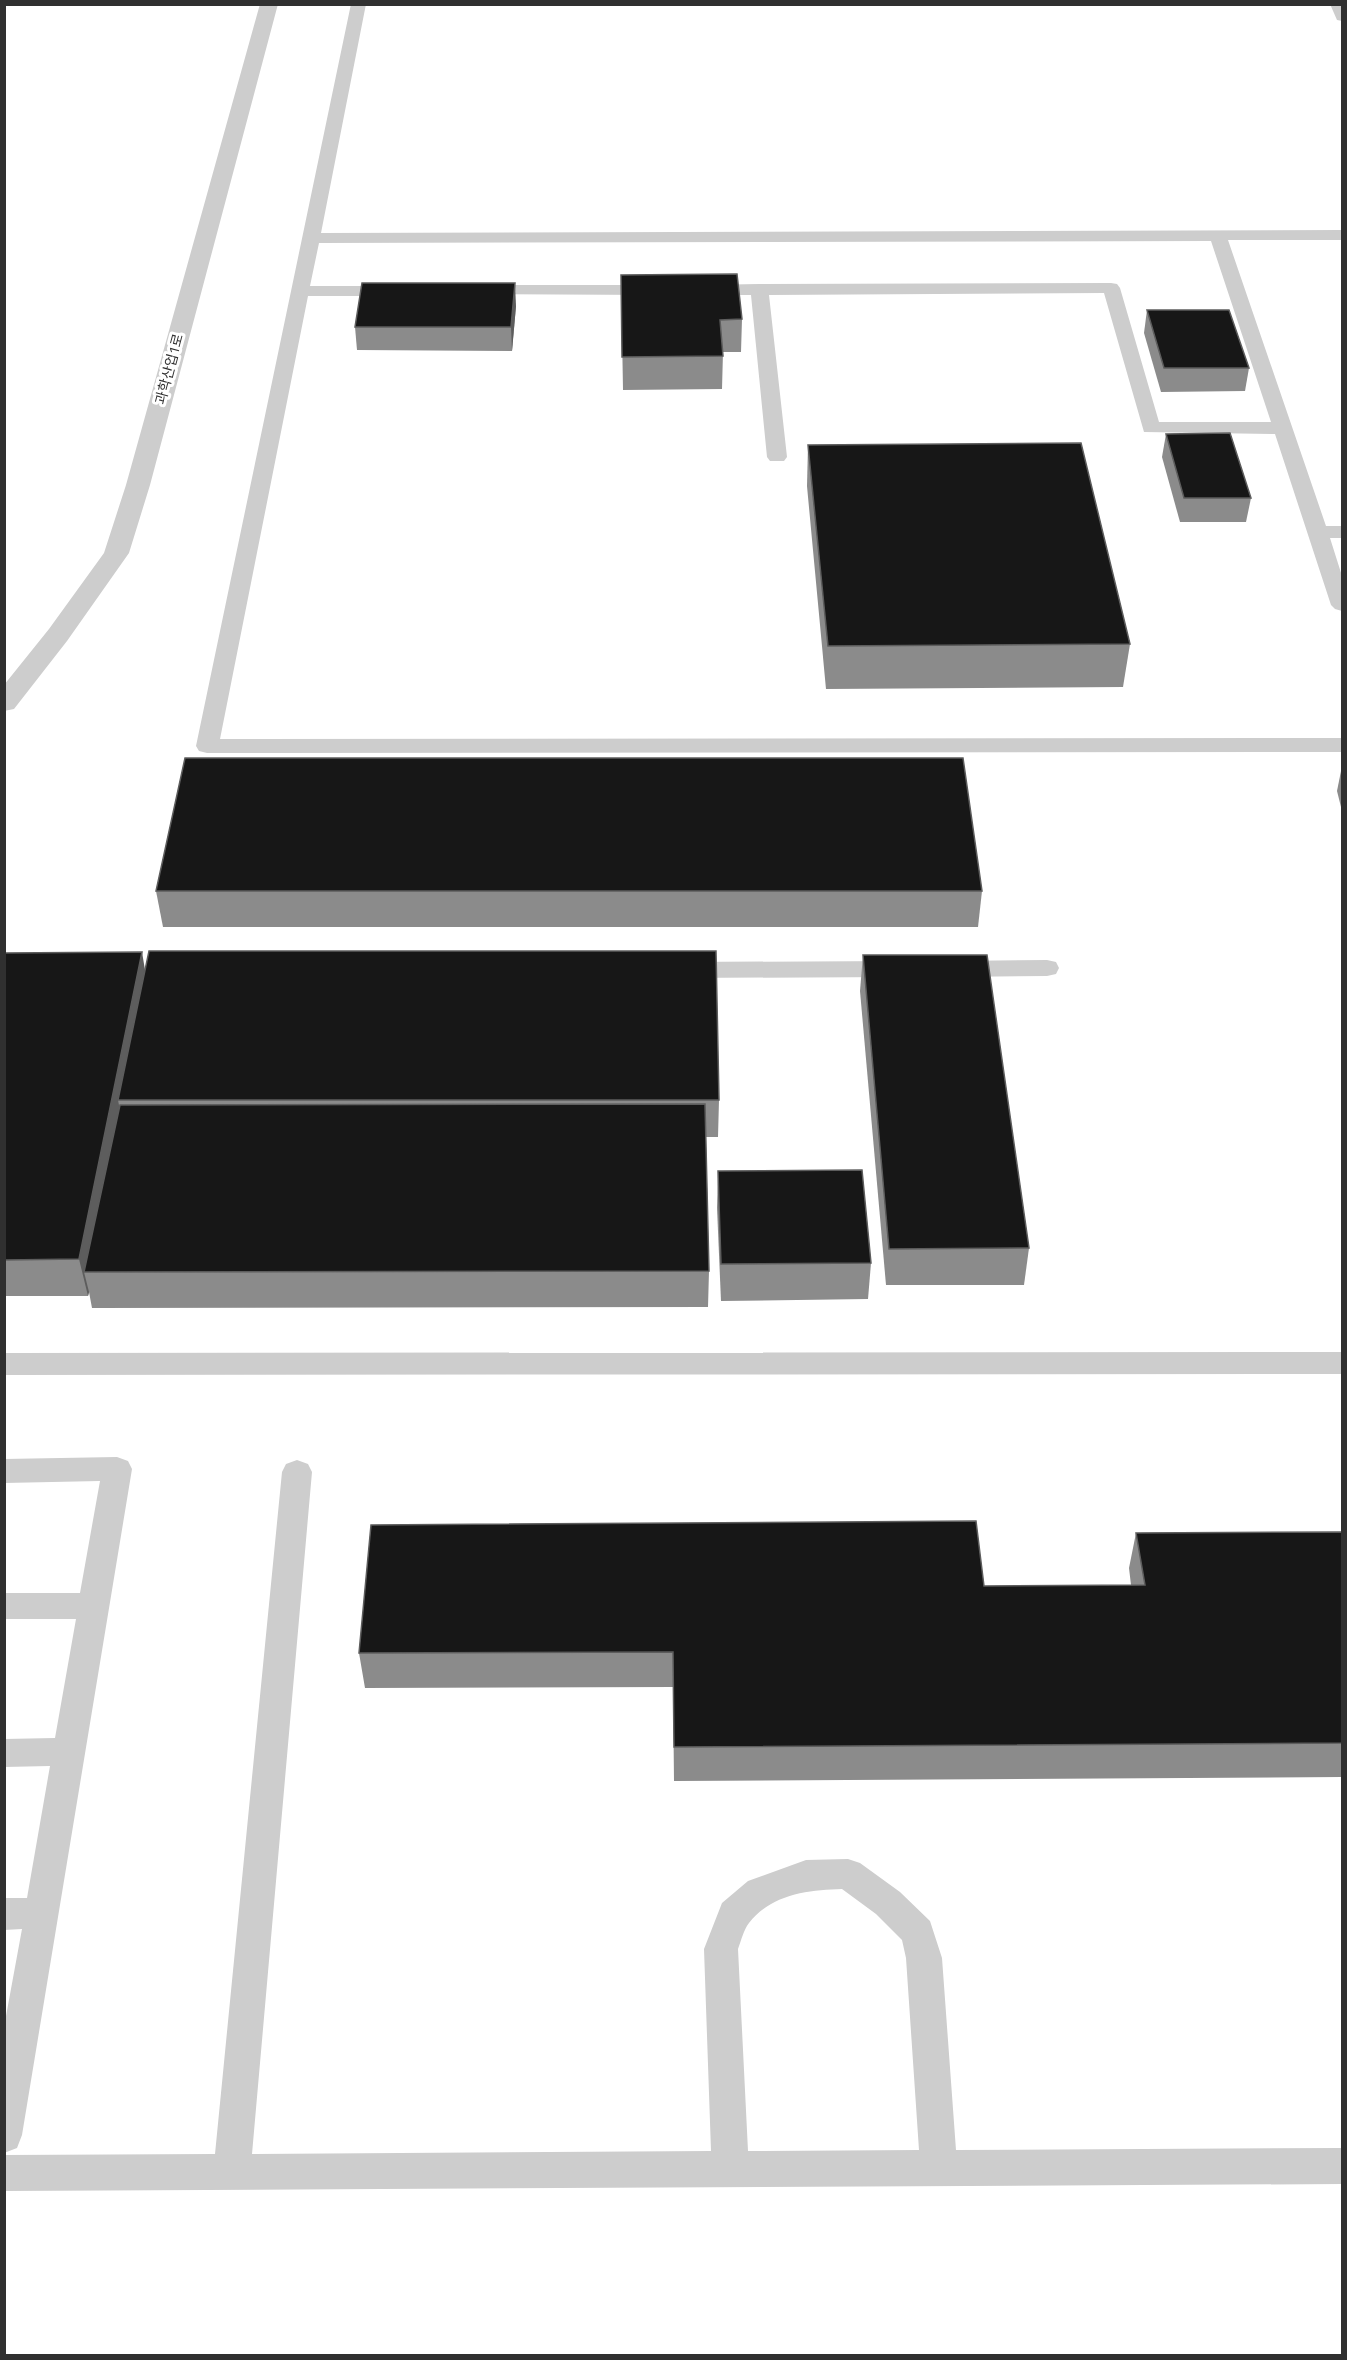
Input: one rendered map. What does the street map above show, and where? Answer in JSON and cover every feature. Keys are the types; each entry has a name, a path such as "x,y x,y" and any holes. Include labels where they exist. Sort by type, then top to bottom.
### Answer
{"street":[{"name":"과학산업1로","path":"4,703 58,635 116,553 138,485 269,4"}],"lane":[{"path":"359,4 207,746 1342,745"},
{"path":"1337,4 1342,17"},
{"path":"1218,236 1342,605"},
{"path":"311,237 1342,236"},
{"path":"465,291 1111,288 1151,429 1282,428"},
{"path":"759,290 777,457"},
{"path":"300,291 418,291"},
{"path":"1318,532 1342,532"},
{"path":"664,970 1047,968"},
{"path":"4,1364 1342,1363"},
{"path":"4,1471 117,1469 4,2134"},
{"path":"232,2172 297,1472"},
{"path":"4,1606 94,1606"},
{"path":"4,1753 69,1752"},
{"path":"730,2169 721,1949 734,1914 760,1892 806,1875 848,1874 888,1903 918,1932 924,1958 939,2168"},
{"path":"4,1914 42,1913"},
{"path":"4,2173 1342,2166"}],"building":[{"path":"737,274 742,319 720,320 723,356 622,357 621,275"},
{"path":"362,283 515,283 511,327 355,327"},
{"path":"1147,310 1229,310 1249,368 1164,368"},
{"path":"1230,433 1251,498 1184,498 1166,434"},
{"path":"1081,443 1130,644 828,646 808,445"},
{"path":"185,758 963,758 982,891 156,891"},
{"path":"149,951 716,951 719,1100 118,1100"},
{"path":"142,952 79,1259 4,1260 4,953"},
{"path":"863,955 987,955 1029,1248 889,1249"},
{"path":"705,1104 709,1271 84,1272 120,1105"},
{"path":"862,1170 871,1263 721,1264 718,1171"},
{"path":"976,1521 984,1586 1145,1585 1136,1533 1342,1532 1342,1743 674,1747 673,1652 359,1653 371,1525"}]}
